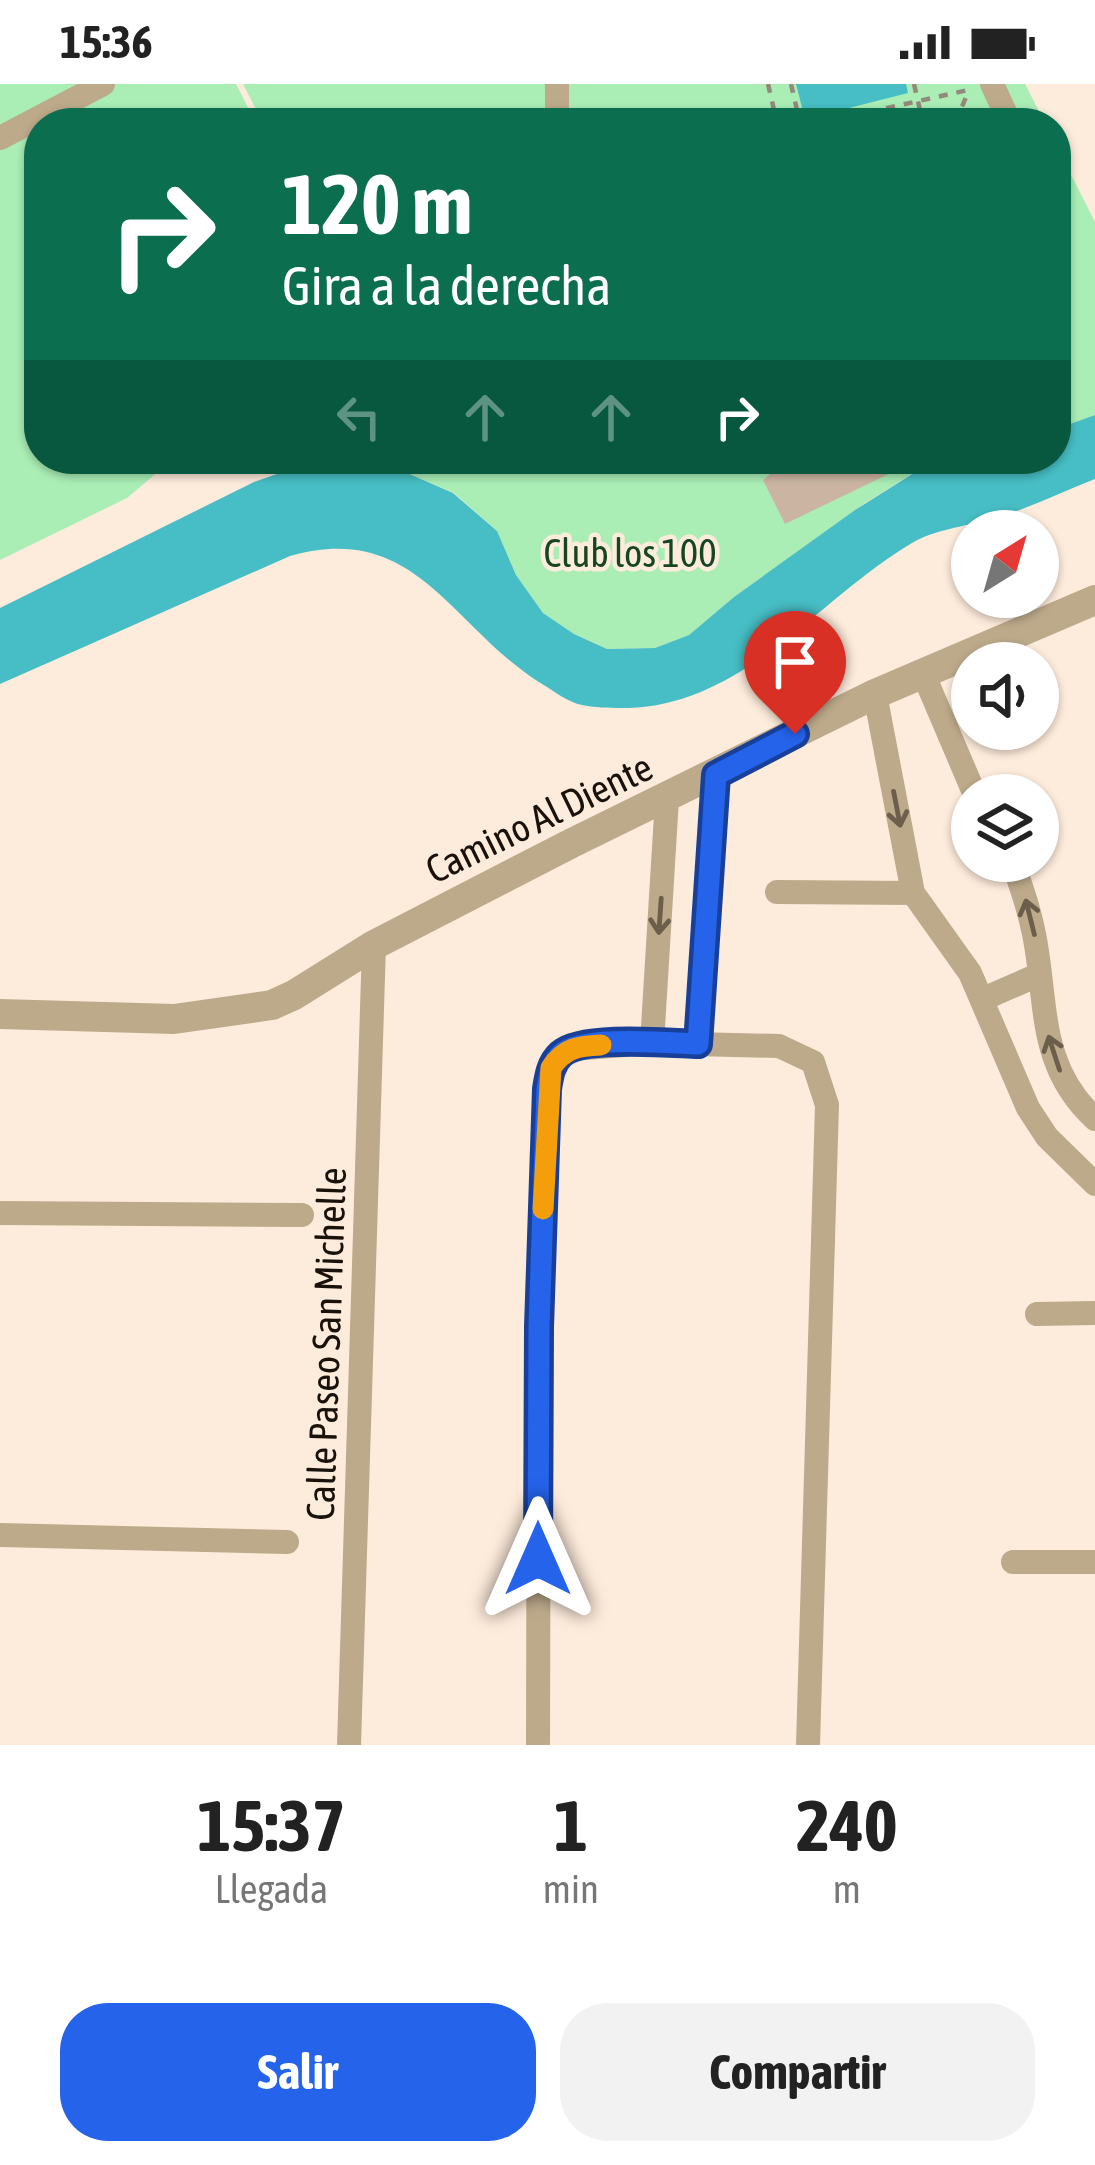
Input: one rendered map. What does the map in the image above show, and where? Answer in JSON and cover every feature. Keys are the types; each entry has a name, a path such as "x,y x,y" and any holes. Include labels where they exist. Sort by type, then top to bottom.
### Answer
{"street":[{"path":"58,108 103,84"},
{"path":"976,86 997,108"},
{"name":"Camino Al Diente","path":"0,1014 174,1019 244,1012 294,995 374,945 572,842 875,694 1095,600"},
{"path":"923,673 966,774"},
{"path":"875,694 913,893 970,974 1028,1108 1047,1137 1095,1184"},
{"path":"698,1044 716,775"},
{"path":"652,1043 667,799"},
{"path":"1018,882 1035,940 1050,1046 1075,1100 1095,1119"},
{"path":"777,892 913,893"},
{"name":"Calle Paseo San Michelle","path":"350,1745 374,945"},
{"path":"983,999 1038,975"},
{"path":"538,1745 539,1327 547,1089 551,1068 570,1048 652,1043 778,1046 799,1052 813,1062 827,1106 808,1745"},
{"path":"0,1214 302,1215"},
{"path":"1037,1314 1095,1313"},
{"path":"0,1535 287,1542"},
{"path":"1012,1562 1095,1562"}],"path":[{"path":"914,84 919,108"},
{"path":"889,108 976,86"}],"green space":[{"path":"0,84 236,84 248,108 24,108 24,474 155,474 127,498 0,560"},
{"path":"243,84 1025,84 1037,108 255,108"},
{"path":"1071,175 1095,222 1095,415 1071,424"},
{"name":"Club los 100","path":"410,474 912,474 734,597 689,635 655,648 607,649 543,613 516,575 497,531 454,493"}],"water":[{"path":"796,84 906,84 908,93 849,108 802,108"},
{"path":"1095,415 1095,479 1019,510 951,510 951,529 916,541 874,569 742,670 669,702 623,708 572,702 510,661 402,566 370,553 334,549 290,556 0,684 0,608 277,474 409,474 453,493 497,531 516,575 543,613 607,649 655,648 689,635 734,597 912,474 1071,474 1071,424"}],"building":[{"path":"770,474 889,474 785,524 763,480"}],"slow traffic":[{"path":"543,1209 551,1068 570,1048 601,1045"}],"route":[{"path":"538,1559 539,1327 551,1068 570,1048 698,1044 716,775 795,734"}]}
